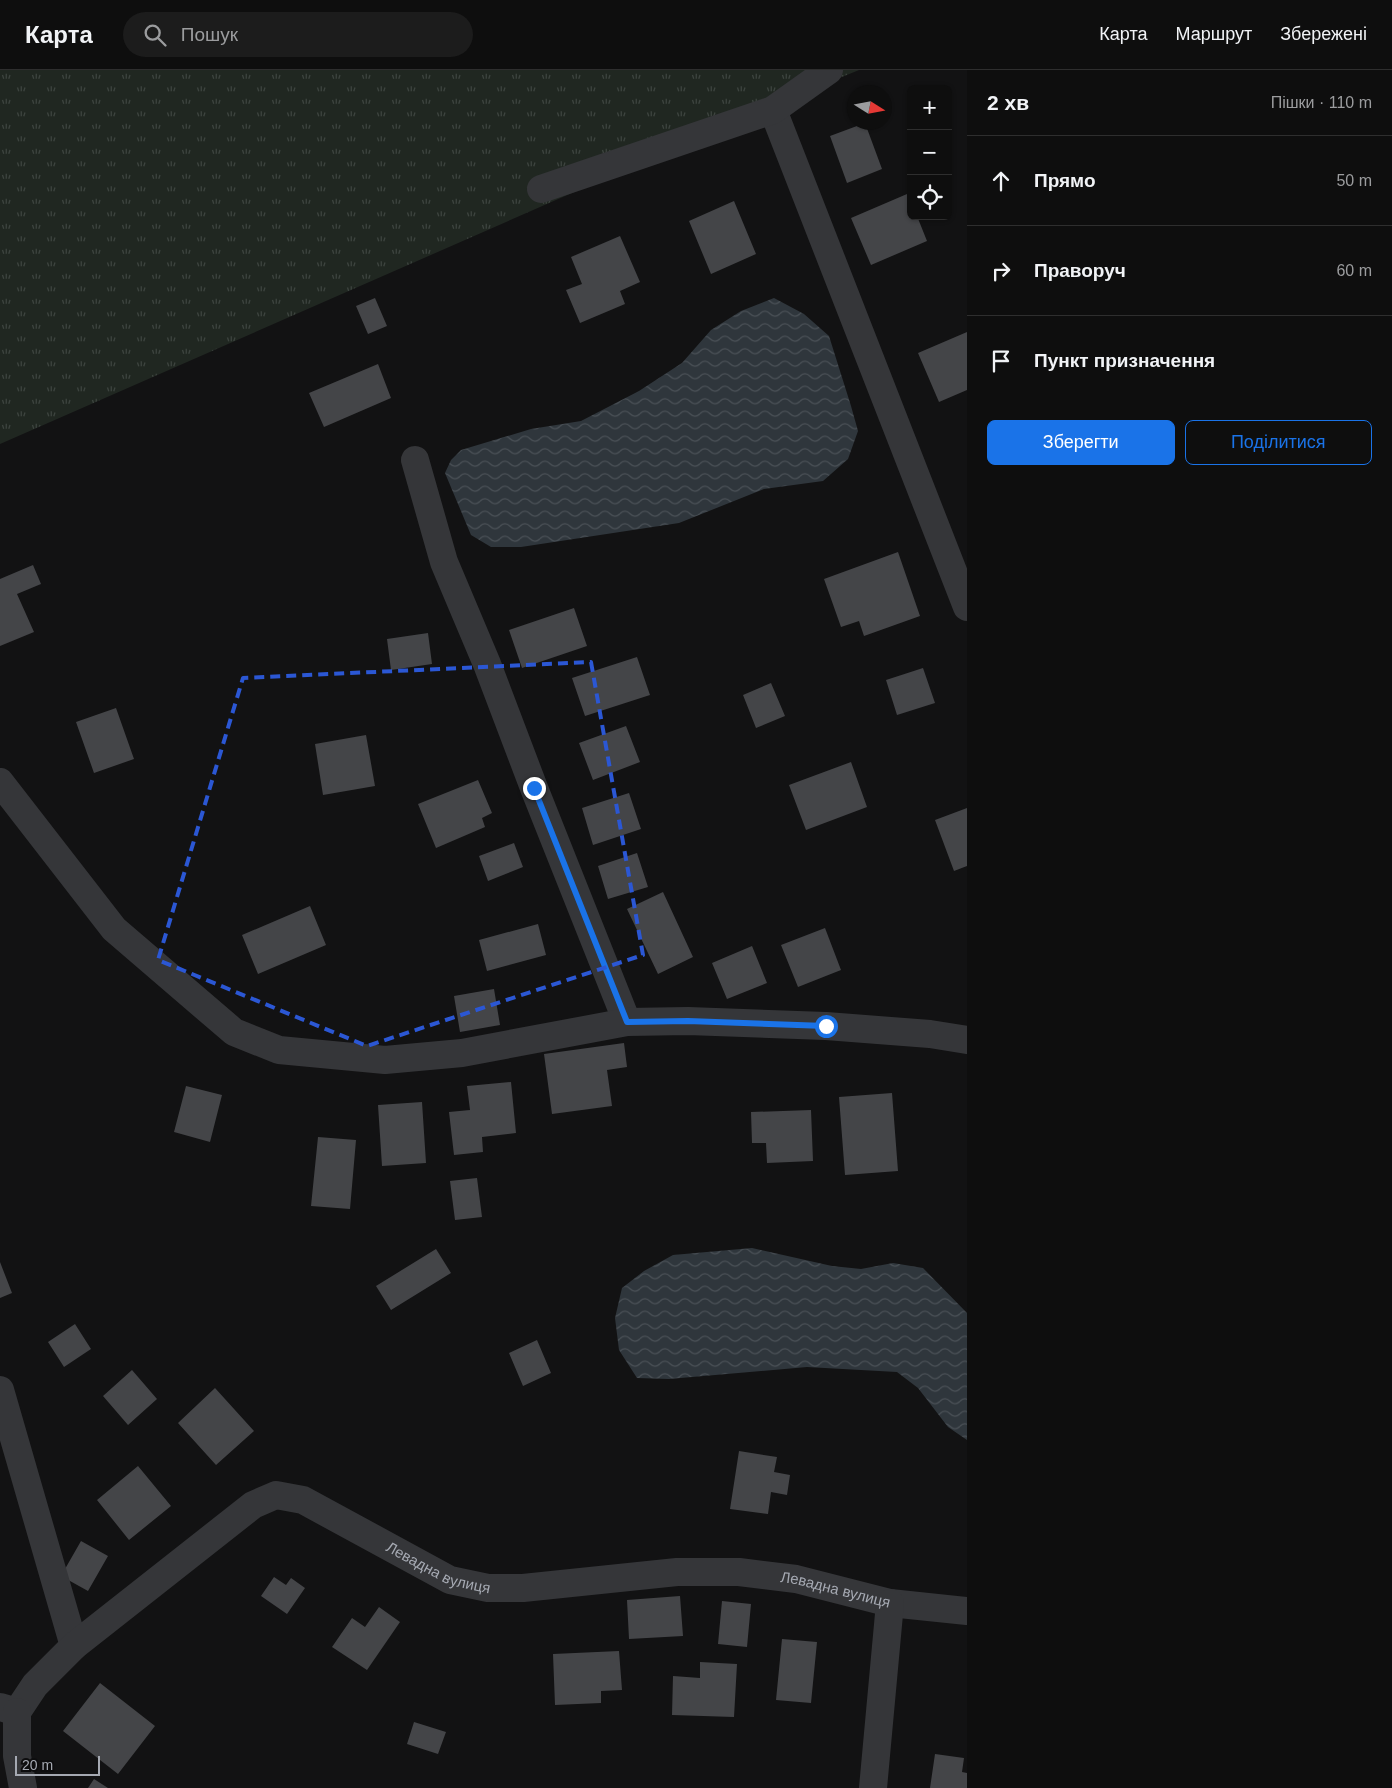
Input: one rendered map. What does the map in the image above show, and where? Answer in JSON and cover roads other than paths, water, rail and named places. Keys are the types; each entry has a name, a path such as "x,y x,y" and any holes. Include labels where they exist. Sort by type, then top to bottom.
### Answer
{"street":[{"path":"541,190 773,110 829,70"},
{"path":"773,110 967,606"},
{"path":"415,460 444,562 487,664 627,1022"},
{"path":"0,782 114,930 234,1032 279,1050 385,1060 462,1053 627,1022 688,1021 826,1026 930,1034 967,1040"},
{"path":"0,1390 74,1646"},
{"name":"Левадна вулиця","path":"8,1710 74,1646 253,1505 276,1494 303,1500 450,1580 488,1588 523,1588 677,1572 740,1572 796,1579 890,1603 967,1612"},
{"path":"873,1788 890,1603"},
{"path":"8,1710 23,1788"}],"water":[{"path":"774,298 804,314 829,336 858,431 848,459 823,481 764,489 679,523 521,547 491,547 471,535 445,473 451,460 461,450 531,429 581,421 639,391 682,363 711,330 741,311"},
{"path":"752,1248 832,1266 861,1269 893,1263 923,1268 967,1313 967,1440 948,1427 918,1388 897,1372 807,1367 669,1379 637,1378 619,1350 615,1318 622,1288 644,1271 673,1255"}]}
